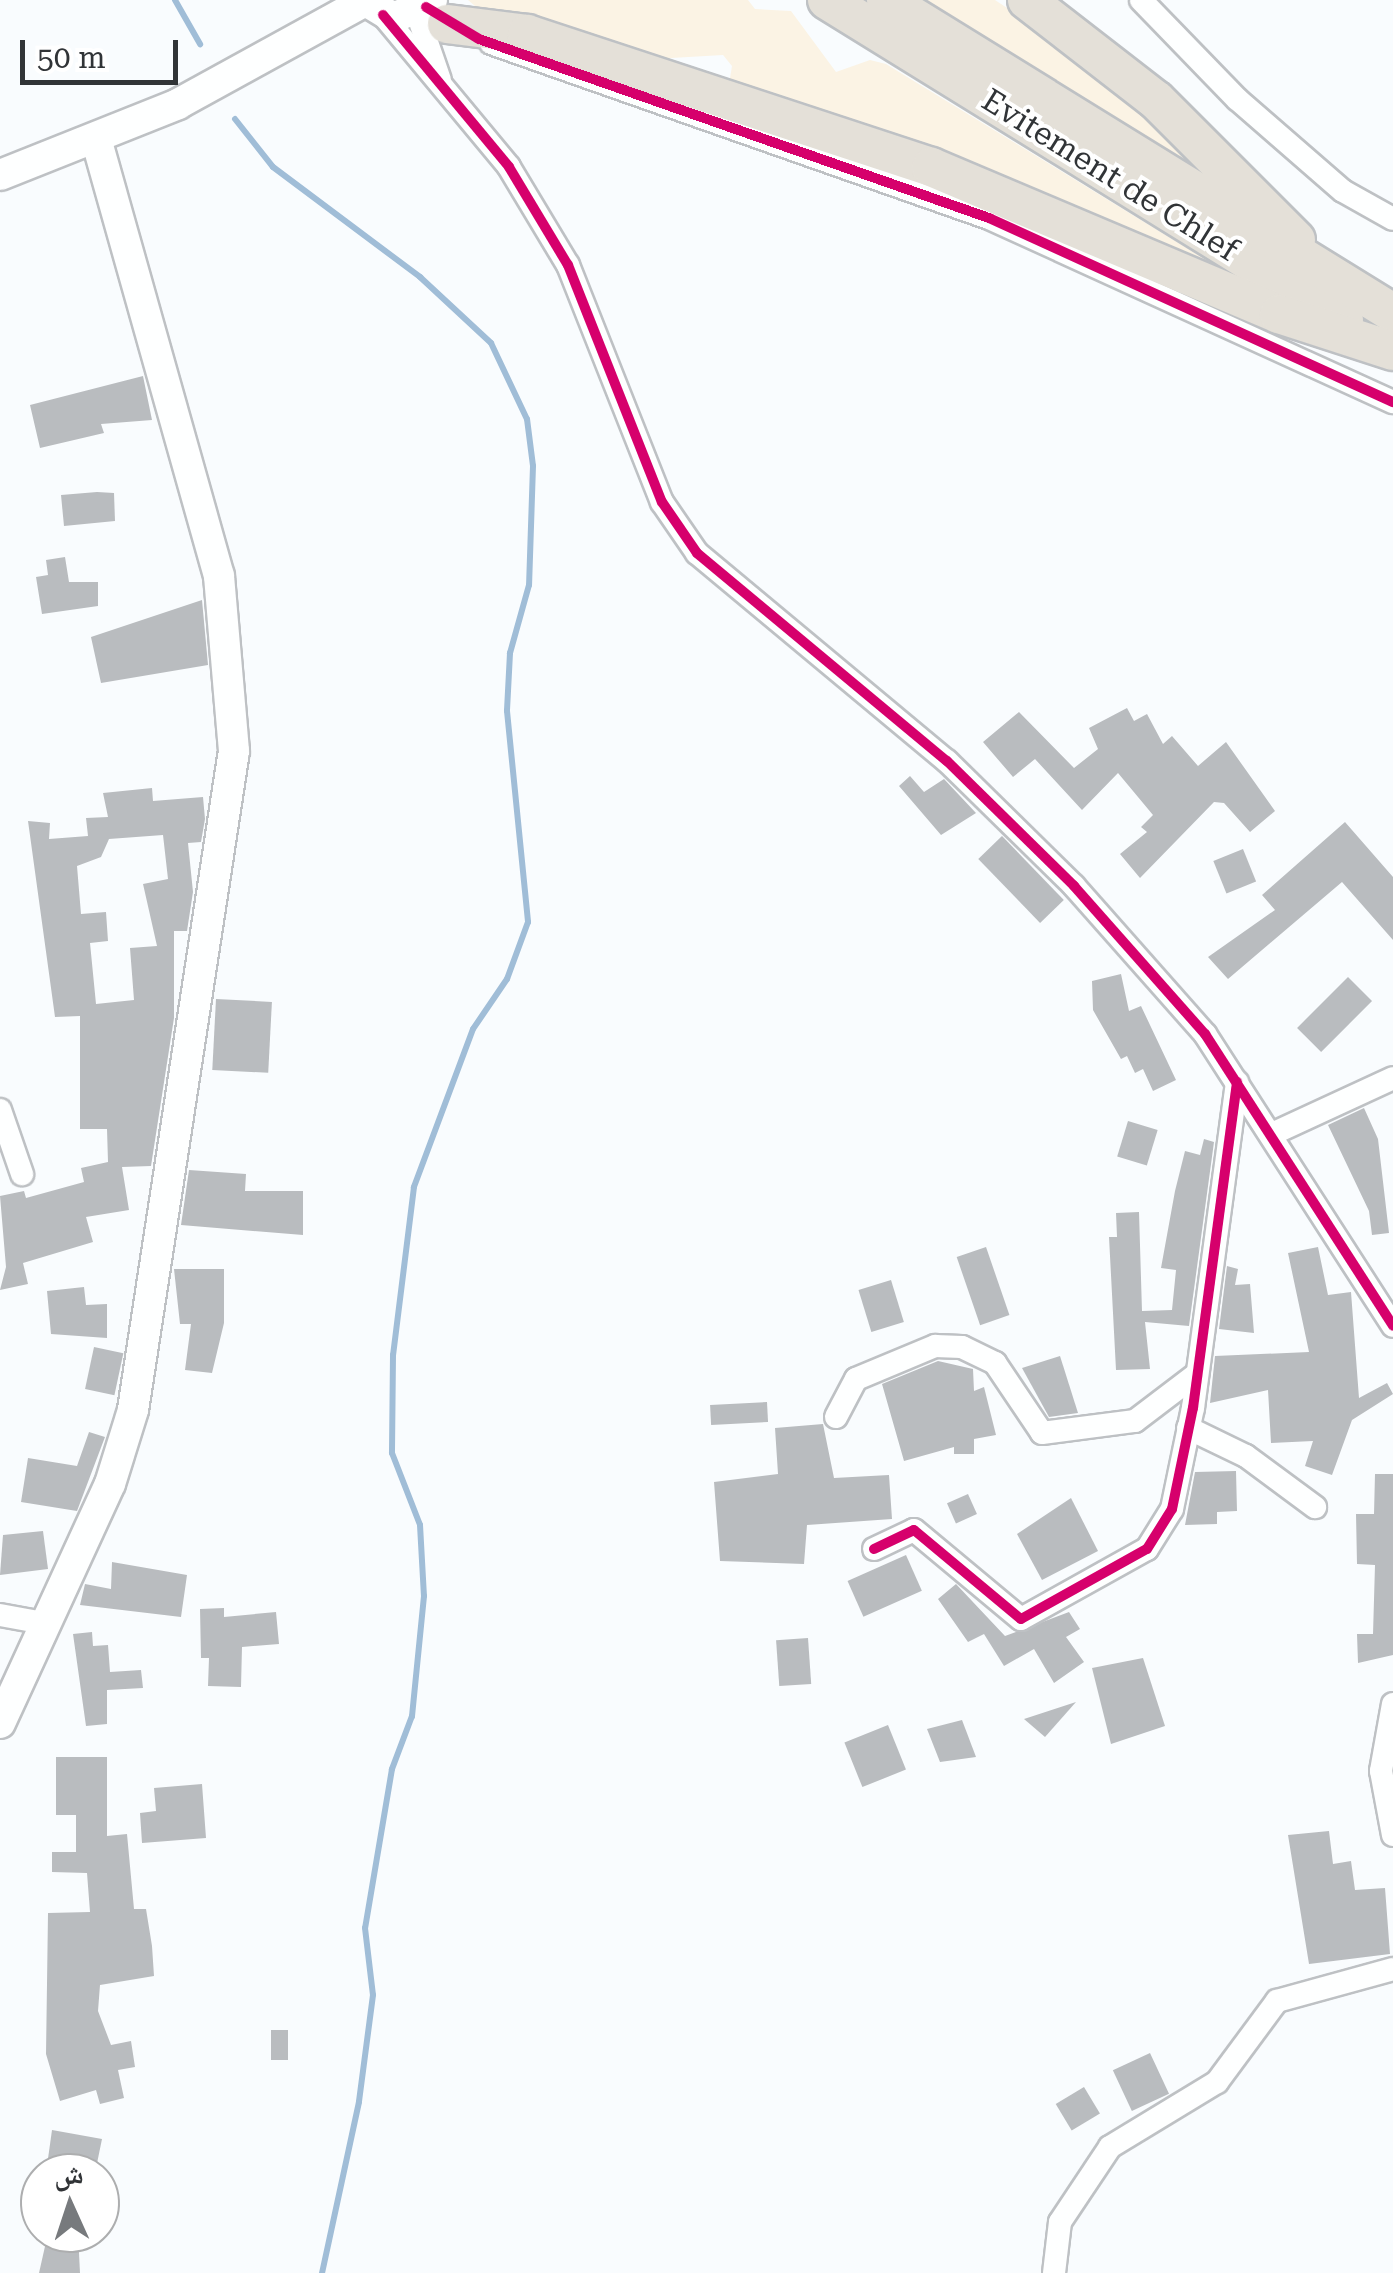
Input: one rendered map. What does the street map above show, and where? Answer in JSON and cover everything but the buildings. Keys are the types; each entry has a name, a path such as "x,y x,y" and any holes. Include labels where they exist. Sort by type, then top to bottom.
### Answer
{"highway":[{"name":"Evitement de Chlef","path":"827,0 1393,351"},
{"name":"Evitement de Chlef","path":"886,0 1393,312"},
{"path":"1026,0 1156,100 1251,188 1321,268"},
{"path":"430,11 528,34 931,167 1278,314 1393,351"}],"main road":[{"path":"0,175 97,142 243,73 371,5 430,11"},
{"path":"0,1723 49,1624 133,1410 234,751 218,576 97,142"}],"street":[{"path":"1141,0 1237,100 1344,192 1393,219"},
{"path":"371,5 410,57 440,80 509,167 568,265 662,502 696,553 947,762 1074,886 1237,1082 1393,1326"},
{"path":"440,80 430,11 989,218 1393,402"},
{"path":"1272,1134 1393,1078"},
{"path":"874,1549 914,1530 1007,1614 1031,1616 1147,1550 1172,1509 1188,1428 1237,1082"},
{"path":"0,1110 22,1174"},
{"path":"836,1417 856,1379 935,1346 962,1347 995,1364 1042,1434 1135,1420 1197,1374"},
{"path":"1188,1428 1246,1456 1315,1507"},
{"path":"0,1614 49,1624"},
{"path":"1393,1704 1380,1771 1393,1834"},
{"path":"1054,2273 1060,2222 1110,2147 1216,2082 1277,2000 1393,1969"}],"shaded area":[{"path":"468,0 748,0 755,9 791,11 836,72 870,60 886,64 1296,315 729,84 732,66 723,55 637,60 483,13"},
{"path":"914,0 995,0 1075,53 1240,199"}],"waterway":[{"path":"175,0 200,44"},
{"path":"235,119 273,167 420,277 491,343 527,419 533,466 529,585 510,653 507,711 528,922 507,979 473,1029 414,1187 393,1355 392,1453 420,1525 424,1596 412,1716 392,1769 365,1928 373,1995 359,2102 322,2273"}],"cycle path":[{"path":"426,7 479,39 989,218 1393,402"},
{"path":"383,15 509,167 568,265 662,502 697,553 947,761 1074,886 1205,1034 1393,1326"},
{"path":"874,1549 914,1530 1021,1619 1147,1549 1172,1509 1193,1408 1237,1082"}]}
